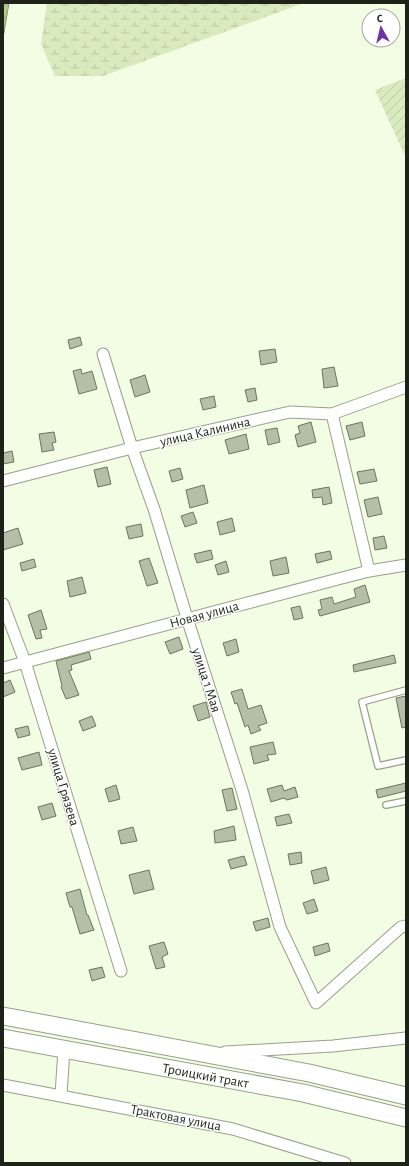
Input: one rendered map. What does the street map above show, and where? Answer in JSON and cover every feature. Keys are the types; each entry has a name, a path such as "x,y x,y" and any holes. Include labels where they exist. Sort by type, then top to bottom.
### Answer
{"main road":[{"name":"Троицкий тракт","path":"3,1016 309,1073 406,1096"},
{"name":"Троицкий тракт","path":"3,1038 303,1093 406,1118"}],"street":[{"name":"улица 1 Мая","path":"103,354 132,448 154,509 242,790 280,927 316,1003 401,928 406,926"},
{"name":"улица Калинина","path":"3,481 132,448 290,412 332,414 406,387"},
{"path":"332,414 369,571"},
{"name":"Новая улица","path":"3,668 369,571 406,565"},
{"name":"улица Грязева","path":"3,604 25,662 121,971"},
{"path":"201,1054 333,1046 406,1038"},
{"path":"61,1095 64,1049"},
{"name":"Трактовая улица","path":"3,1085 233,1129 345,1163"}],"lane":[{"path":"406,690 362,702 378,766 406,760"},
{"path":"386,805 406,801"}],"green space":[{"path":"47,3 304,3 103,76 55,76 41,44"},
{"path":"406,78 406,158 375,90"}],"water":[{"path":"3,3 9,3 3,38"}],"building":[{"path":"80,337 82,345 70,349 68,340"},
{"path":"275,349 277,362 261,365 259,351"},
{"path":"334,367 338,386 324,388 322,369"},
{"path":"81,369 82,374 92,371 97,389 79,394 73,371"},
{"path":"145,375 150,392 135,397 130,380"},
{"path":"255,388 257,400 248,402 245,390"},
{"path":"214,396 216,407 203,410 200,399"},
{"path":"311,422 316,442 298,447 295,435 300,433 298,426"},
{"path":"362,422 365,436 350,440 346,426"},
{"path":"277,428 280,442 268,445 265,430"},
{"path":"54,432 56,442 52,443 54,450 42,452 39,434"},
{"path":"246,434 249,449 229,454 225,440"},
{"path":"12,451 14,462 3,464 3,453"},
{"path":"107,467 111,484 98,487 94,470"},
{"path":"180,468 183,479 172,482 169,471"},
{"path":"374,469 377,481 360,484 357,472"},
{"path":"204,485 208,503 190,508 186,490"},
{"path":"329,487 332,503 323,505 322,497 313,498 312,490"},
{"path":"378,497 382,514 368,517 364,500"},
{"path":"193,512 197,523 185,527 181,516"},
{"path":"232,518 235,531 220,535 217,522"},
{"path":"141,524 143,536 129,539 126,527"},
{"path":"18,528 23,544 3,550 3,533"},
{"path":"384,536 387,548 375,550 373,538"},
{"path":"211,550 213,559 197,563 194,554"},
{"path":"330,551 332,559 317,563 315,554"},
{"path":"286,557 289,573 273,576 270,561"},
{"path":"149,558 158,583 147,586 139,561"},
{"path":"34,559 36,567 22,571 20,563"},
{"path":"226,561 229,572 218,575 215,565"},
{"path":"82,577 86,593 70,597 67,581"},
{"path":"365,585 370,602 320,616 318,610 322,609 320,600 332,597 334,604 356,597 354,589"},
{"path":"300,606 303,618 294,620 291,608"},
{"path":"41,610 47,629 40,630 42,638 36,639 28,615"},
{"path":"179,637 183,649 170,654 165,642"},
{"path":"236,639 239,652 227,656 223,643"},
{"path":"89,652 91,659 71,665 72,670 69,671 79,695 66,699 61,687 56,661"},
{"path":"394,655 396,663 354,672 353,665"},
{"path":"10,680 15,692 3,697 3,683"},
{"path":"242,689 248,709 261,705 267,723 258,726 261,730 251,734 248,725 245,727 237,703 235,704 231,692"},
{"path":"406,696 406,727 402,728 396,698"},
{"path":"206,702 210,717 198,721 193,706"},
{"path":"92,716 96,726 83,731 79,721"},
{"path":"28,726 30,735 18,738 15,729"},
{"path":"273,742 276,754 267,755 269,760 254,764 250,747"},
{"path":"39,752 42,765 22,770 18,758"},
{"path":"406,783 406,791 378,798 376,790"},
{"path":"116,785 120,799 109,802 105,789"},
{"path":"282,785 284,791 295,787 298,797 287,800 284,798 271,802 267,789"},
{"path":"232,788 237,809 227,811 222,790"},
{"path":"52,803 56,816 42,820 38,807"},
{"path":"289,814 292,823 277,826 275,817"},
{"path":"234,826 236,840 215,843 214,831"},
{"path":"133,827 137,841 121,844 118,831"},
{"path":"301,852 302,863 290,865 288,854"},
{"path":"244,856 247,865 231,869 228,860"},
{"path":"326,867 329,880 314,884 311,871"},
{"path":"149,870 154,889 134,894 129,875"},
{"path":"80,889 87,915 94,930 80,934 66,893"},
{"path":"314,899 318,911 307,914 303,903"},
{"path":"268,918 270,927 256,931 253,922"},
{"path":"164,942 168,954 162,957 165,967 156,969 149,946"},
{"path":"328,943 330,951 315,956 313,947"},
{"path":"102,967 105,977 92,981 89,970"}]}
